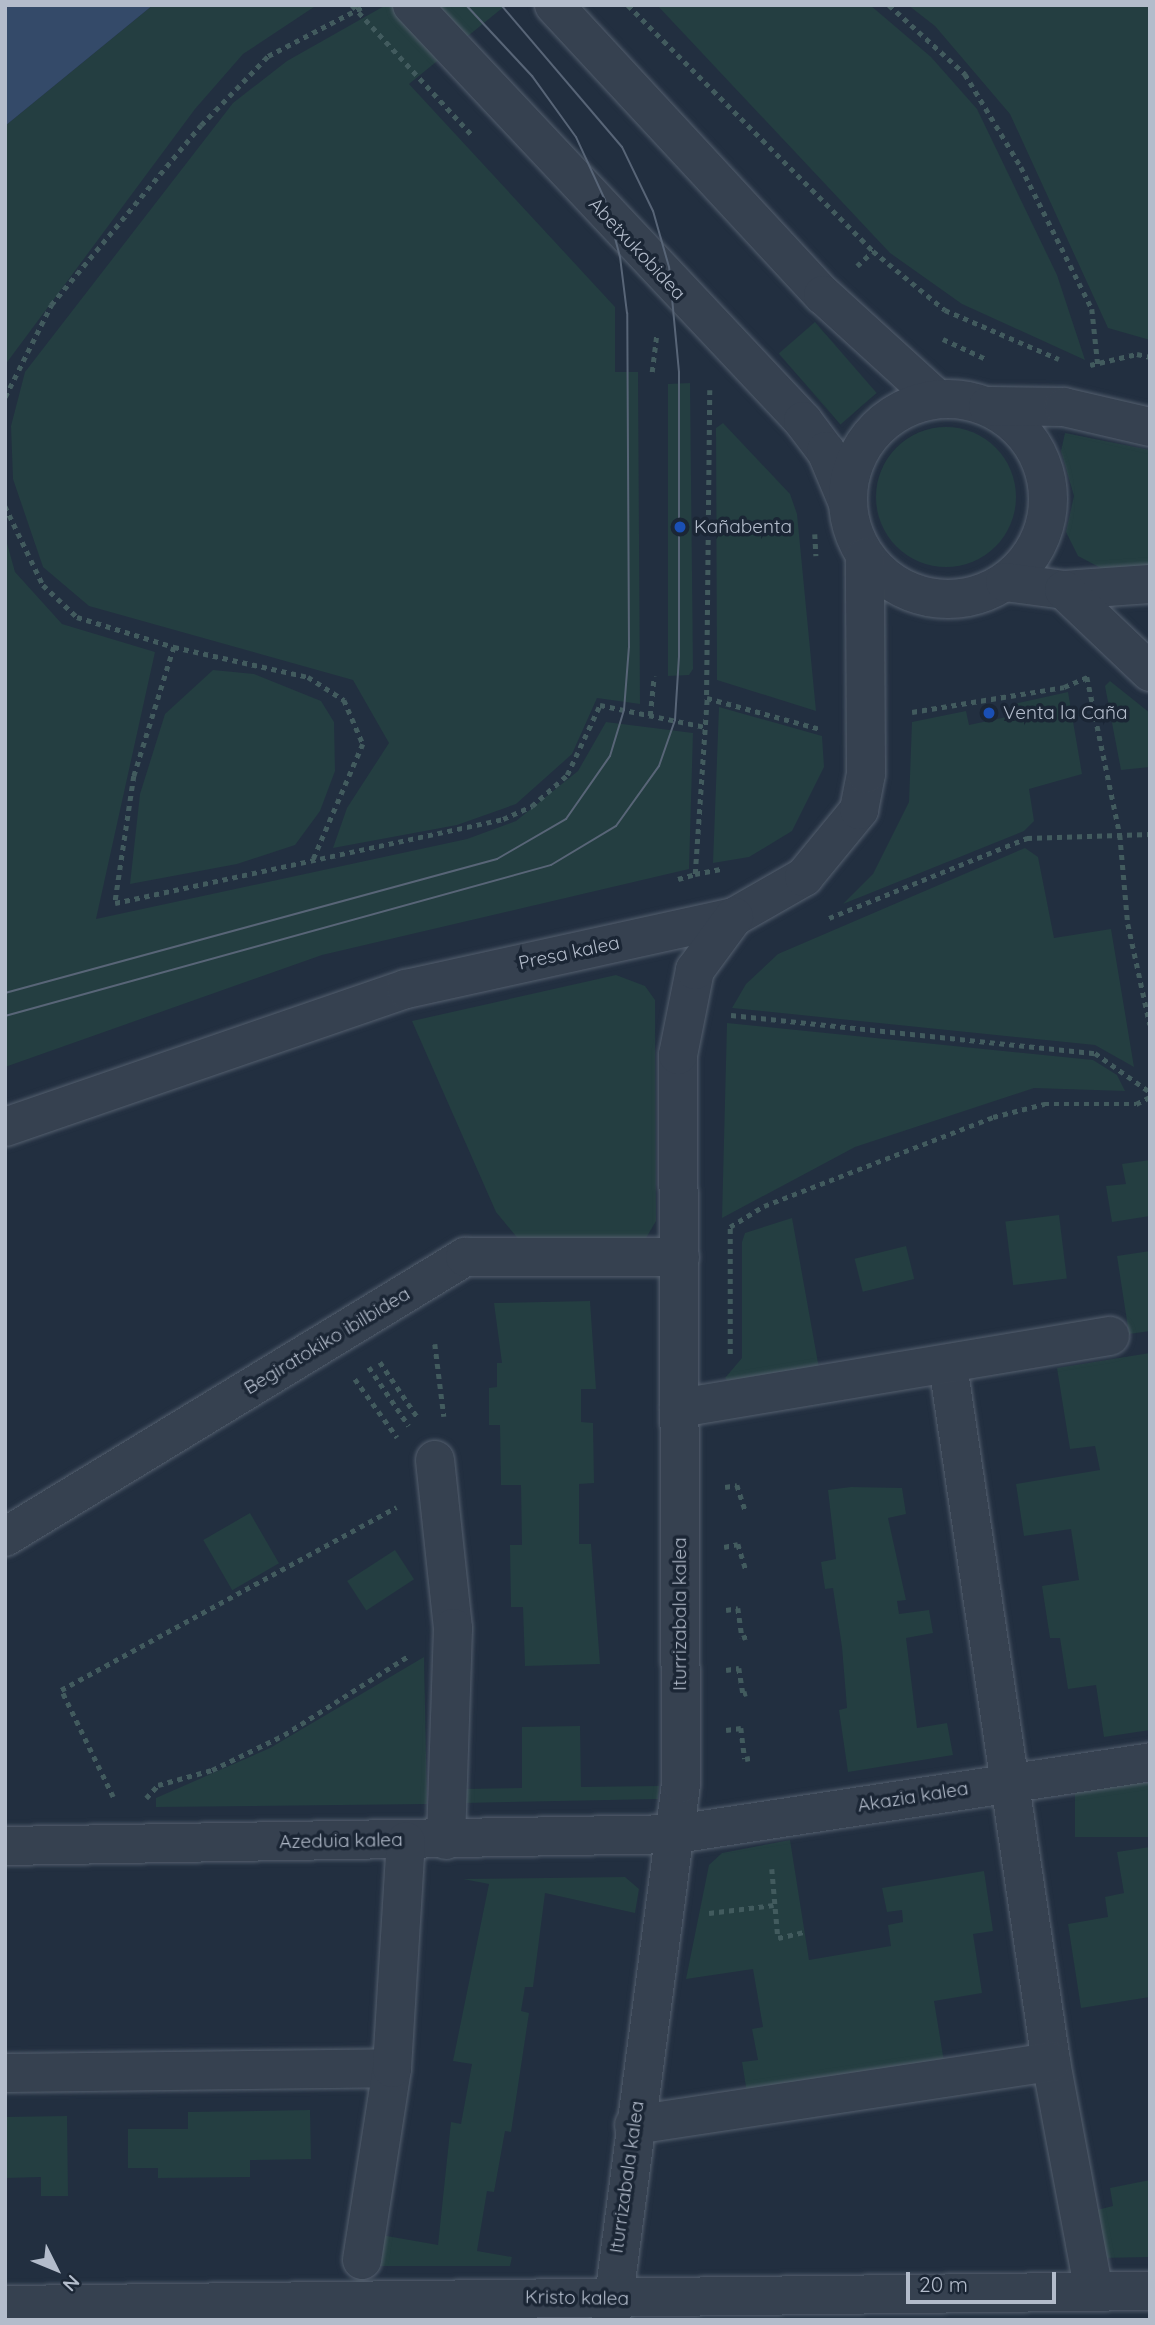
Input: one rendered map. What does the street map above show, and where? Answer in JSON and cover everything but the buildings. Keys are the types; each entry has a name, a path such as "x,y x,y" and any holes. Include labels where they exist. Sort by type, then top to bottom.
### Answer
{"street":[{"name":"Abetxukobidea","path":"412,5 803,421 826,450 847,501"},
{"path":"566,18 823,295 937,399"},
{"path":"988,406 1024,434 1048,490 1036,547 1005,582 962,599 939,600 891,582 865,557 847,501 850,472 871,434 911,405 937,399 988,406 1064,407 1150,427"},
{"name":"Presa kalea","path":"5,1126 406,989 734,917 804,877 859,810 870,719 865,557"},
{"path":"1005,582 1064,590 1150,584"},
{"path":"1064,590 1150,671"},
{"name":"Iturrizabala kalea","path":"613,2309 634,2125 676,1835 696,1404 680,1257 683,1023 695,970 734,917"},
{"name":"Begiratokiko ibilbidea","path":"5,1536 465,1257 680,1257"},
{"path":"696,1404 948,1365 1110,1336"},
{"path":"948,1365 1051,2062 1094,2291"},
{"path":"430,1462 453,1628 446,1840"},
{"name":"Akazia kalea","path":"676,1835 1150,1762"},
{"name":"Azeduia kalea","path":"5,1846 676,1835"},
{"path":"362,2260 392,2068 407,1840"},
{"path":"634,2125 1051,2062"},
{"path":"5,2073 392,2068"},
{"name":"Kristo kalea","path":"5,2305 146,2312 613,2309 1150,2291"}],"path":[{"path":"352,5 472,135"},
{"path":"5,397 51,305 201,125 268,55 366,5"},
{"path":"628,5 873,251"},
{"path":"889,5 965,74 1021,167 1092,309 1099,376"},
{"path":"652,372 660,326"},
{"path":"1079,368 1137,354 1150,357"},
{"path":"695,874 707,698 710,385"},
{"path":"5,506 43,585 77,617 174,648 308,677 344,700 363,744 313,860"},
{"path":"174,648 134,776 115,903 503,819 532,806 567,775 600,705 705,727"},
{"path":"650,716 654,676"},
{"path":"1087,677 1120,835 1128,924 1150,1025"},
{"path":"707,698 829,731"},
{"path":"814,923 1027,838 1150,834"},
{"path":"670,881 734,866"},
{"path":"721,1025 727,1005"},
{"path":"696,1404 730,1356 730,1227 776,1200 993,1117 1044,1104 1136,1104 1150,1094 1095,1053 724,1014"},
{"path":"117,1811 107,1774 61,1690 430,1462 446,1434 435,1344"},
{"path":"391,1353 380,1362 421,1422"},
{"path":"360,1354 430,1462"},
{"path":"353,1375 418,1465 430,1462"},
{"path":"737,1485 745,1510"},
{"path":"738,1544 746,1570"},
{"path":"738,1608 742,1638 748,1636"},
{"path":"139,1804 158,1785 212,1770 284,1735 453,1628"},
{"path":"739,1668 743,1694 747,1693"},
{"path":"741,1728 745,1759 750,1758"},
{"path":"782,1867 769,1869 778,1938 804,1932"},
{"path":"699,1915 774,1905"}],"green space":[{"path":"153,5 317,5 243,54 195,109 5,365 5,126"},
{"path":"386,5 506,5 409,84 615,307 615,372 638,372 640,704 597,698 572,754 516,804 457,825 333,848 347,808 389,743 353,680 89,606 43,567 13,479 11,426 25,372 233,103 287,61"},
{"path":"657,5 870,5 931,57 977,109 1057,275 1085,360 962,304 890,253"},
{"path":"908,5 1150,5 1150,340 1108,328 1010,114 935,26"},
{"path":"815,322 877,393 840,424 779,353"},
{"path":"690,383 693,669 689,675 668,676 668,384"},
{"path":"723,423 790,494 797,514 816,711 717,680 716,428"},
{"path":"946,427 973,433 995,448 1010,470 1016,497 1010,524 995,546 973,561 946,567 919,561 897,546 882,524 876,497 882,470 897,448 919,433"},
{"path":"1065,433 1150,450 1150,572 1101,568 1078,556 1066,532 1074,496 1061,451"},
{"path":"5,536 15,572 62,624 155,652 96,919 467,839 516,821 578,771 606,722 693,733 689,869 322,955 5,1067"},
{"path":"213,670 254,674 321,701 334,722 335,771 320,811 295,845 237,864 130,884 140,794 165,714"},
{"path":"1110,681 1150,713 1150,767 1121,770 1105,686"},
{"path":"1068,692 1082,774 1029,789 1034,821 1024,831 843,904 873,874 909,802 912,722 966,711 969,725 1016,715 1014,704"},
{"path":"719,707 822,736 824,767 792,831 749,857 713,863"},
{"path":"1025,848 1038,857 1054,938 1111,929 1134,1067 1095,1045 732,1008 746,984 778,954"},
{"path":"616,975 645,986 655,1000 656,1221 646,1238 525,1247 496,1212 412,1021"},
{"path":"727,1023 1093,1060 1117,1075 1125,1091 1034,1088 855,1147 722,1218"},
{"path":"1150,1160 1150,1216 1112,1222 1106,1186 1126,1184 1122,1164"},
{"path":"1059,1215 1067,1279 1013,1285 1005,1222"},
{"path":"792,1218 820,1374 730,1384 725,1378 742,1358 742,1242 745,1233"},
{"path":"906,1246 914,1279 863,1292 855,1259"},
{"path":"1150,1251 1150,1331 1129,1334 1117,1256"},
{"path":"590,1301 596,1389 581,1389 581,1422 593,1423 594,1483 579,1484 579,1544 591,1544 600,1664 525,1666 523,1607 511,1607 510,1545 522,1545 521,1485 501,1485 500,1425 489,1425 489,1388 497,1387 497,1363 502,1363 494,1303"},
{"path":"1150,1353 1150,1730 1104,1737 1096,1685 1068,1689 1060,1638 1050,1638 1042,1586 1079,1580 1071,1529 1024,1536 1016,1484 1100,1470 1095,1446 1070,1449 1057,1368"},
{"path":"851,1487 902,1488 906,1514 888,1518 906,1600 897,1601 899,1614 929,1610 933,1633 906,1638 917,1728 947,1723 953,1755 848,1772 839,1710 847,1708 842,1647 833,1588 825,1589 821,1562 836,1559 828,1490"},
{"path":"250,1513 279,1563 232,1590 203,1540"},
{"path":"395,1550 414,1579 366,1610 347,1581"},
{"path":"424,1657 427,1804 156,1807 156,1798 270,1748"},
{"path":"580,1726 581,1787 659,1786 658,1799 462,1803 464,1789 522,1788 522,1727"},
{"path":"1075,1783 1150,1783 1150,1837 1075,1837"},
{"path":"790,1840 809,1960 891,1946 888,1925 903,1922 902,1910 887,1912 882,1888 984,1871 993,1931 973,1934 982,1993 934,2001 944,2062 747,2093 742,2062 758,2060 752,2029 763,2027 753,1969 686,1979 709,1865 722,1853"},
{"path":"1150,1847 1150,1997 1081,2008 1068,1924 1108,1917 1105,1897 1124,1893 1117,1852"},
{"path":"625,1877 639,1889 635,1913 545,1893 533,1987 525,1987 521,2011 529,2013 511,2132 505,2131 494,2192 487,2191 477,2251 512,2257 510,2266 378,2266 381,2235 438,2245 451,2122 461,2124 472,2064 453,2061 489,1884 463,1879"},
{"path":"310,2110 311,2159 250,2160 250,2177 158,2178 158,2168 128,2168 128,2129 188,2129 188,2112"},
{"path":"67,2116 68,2196 41,2196 41,2177 6,2178 5,2117"},
{"path":"1150,2180 1150,2257 1100,2258 1093,2211 1113,2206 1110,2188"}],"water":[{"path":"5,5 153,5 5,126"}],"tram line":[{"path":"5,993 497,859 566,819 610,756 624,710 629,647 627,313 620,257 605,200 576,137 532,76 466,5"},
{"path":"5,1016 551,865 616,826 659,766 675,720 679,656 679,372 669,267 653,211 622,147 501,5"},
{"path":"1011,2320 1150,2319"}],"place":[{"name":"Kañabenta","path":"680,527"},
{"name":"Venta la Caña","path":"989,713"}]}
